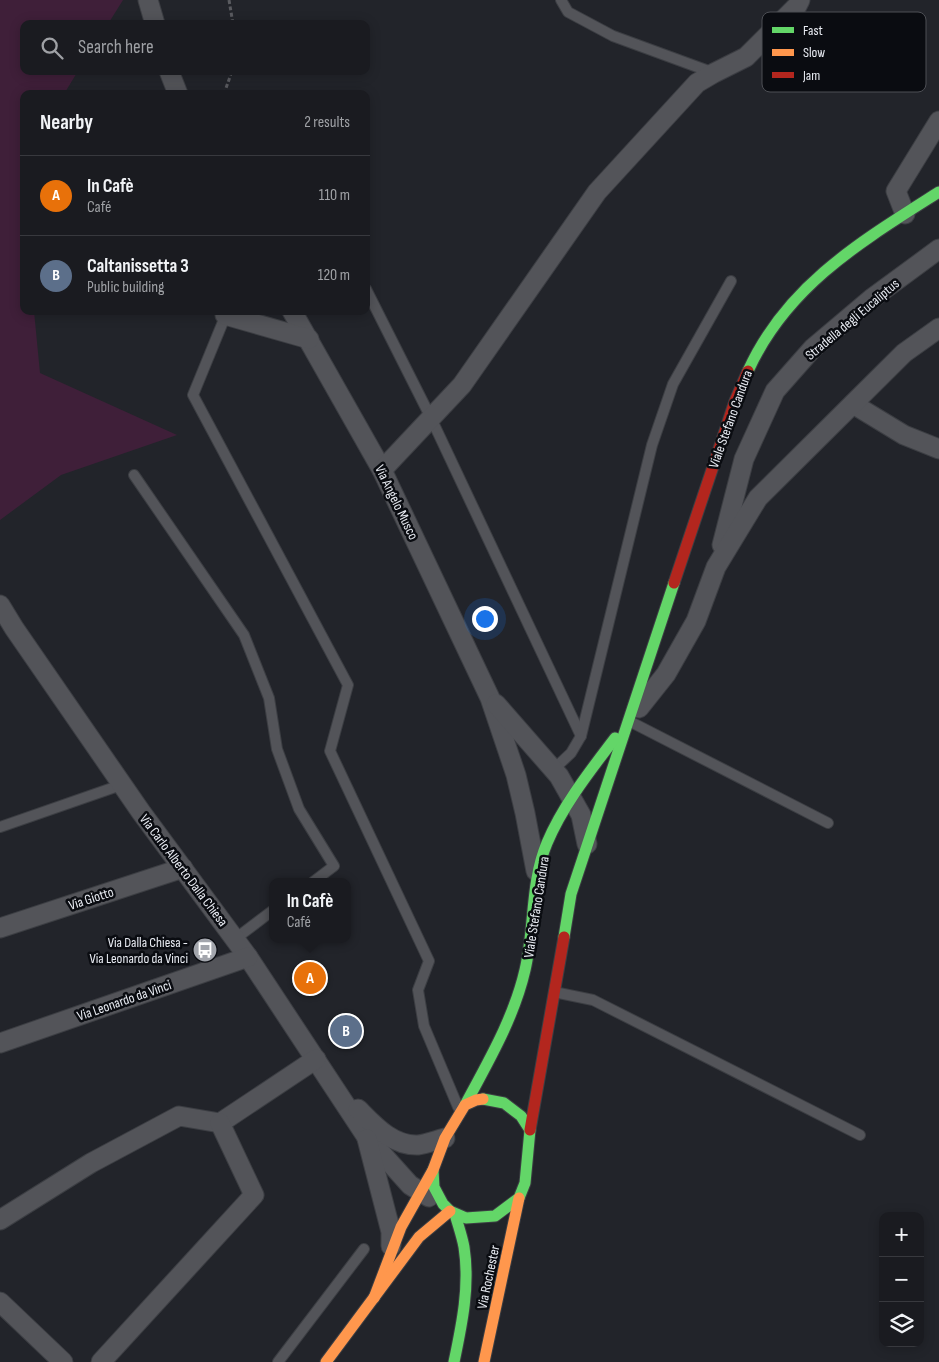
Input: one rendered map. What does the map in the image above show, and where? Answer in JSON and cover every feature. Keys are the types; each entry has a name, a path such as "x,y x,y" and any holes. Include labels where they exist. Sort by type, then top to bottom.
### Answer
{"main road":[{"name":"Viale Stefano Candura","path":"530,1130 571,894 735,401 752,362 771,329 796,296 870,235 939,192"},
{"name":"Viale Stefano Candura","path":"463,1109 495,1050 511,1014 526,970 537,879 547,844 572,798 628,721"},
{"path":"374,1298 401,1227 433,1170 446,1138 463,1109 476,1100 484,1099 504,1103 521,1116 530,1130 524,1183 519,1198 495,1216 466,1218 449,1210 434,1186 433,1170"},
{"name":"Via Rochester","path":"484,1362 519,1198"},
{"path":"326,1362 419,1237 449,1210"},
{"name":"Via Rochester","path":"449,1210 464,1248 466,1287 454,1362"}],"street":[{"path":"148,0 154,20"},
{"path":"791,12 800,0"},
{"path":"382,470 462,385 597,192 697,83 746,57 762,41"},
{"path":"171,75 176,90"},
{"path":"905,214 896,191 939,121"},
{"name":"Stradella degli Eucaliptus","path":"716,566 744,459 775,391 813,348 871,299 939,249"},
{"path":"232,315 309,339"},
{"name":"Via Angelo Musco","path":"294,315 382,470 490,698"},
{"path":"628,721 666,674 696,621 716,566 758,498 904,353 939,328"},
{"path":"853,404 904,435 939,449"},
{"name":"Via Carlo Alberto Dalla Chiesa","path":"0,605 19,636 121,784 248,957 366,1136"},
{"path":"490,698 554,769 581,815 587,846"},
{"path":"490,698 516,774 537,879"},
{"name":"Via Giotto","path":"0,928 183,868"},
{"name":"Via Leonardo da Vinci","path":"0,1043 248,957"},
{"path":"0,1220 91,1163 179,1116 220,1124 316,1059"},
{"path":"332,1084 376,1127 392,1139 407,1144 420,1145 446,1138"},
{"path":"101,1362 254,1194 220,1124"},
{"path":"366,1136 410,1185 449,1210"},
{"path":"366,1136 391,1232 391,1253"},
{"path":"0,1302 63,1362"}],"lane":[{"path":"561,0 568,12 613,36 714,73"},
{"path":"554,769 571,753 581,736 652,445 673,384 732,281"},
{"path":"370,297 431,418 581,736"},
{"path":"225,315 193,395 348,685 330,751 430,961 418,990 424,1026 463,1109"},
{"path":"134,475 244,635 269,698 277,749 299,809 334,866 318,878"},
{"path":"628,721 828,823"},
{"path":"0,827 121,784"},
{"path":"235,939 269,914"},
{"path":"554,992 593,1000 860,1135"},
{"path":"278,1362 364,1249"}],"path":[{"path":"229,0 232,20"},
{"path":"225,90 231,75"}],"shaded area":[{"path":"0,0 123,0 110,20 20,20 20,75 76,75 66,90 20,90 20,315 34,315 40,373 177,435 61,475 0,520"}],"traffic: fast":[{"path":"748,371 764,341 783,314 805,289 855,247 939,192"},
{"path":"564,937 571,894 674,583"},
{"path":"465,1105 507,1022 520,988 528,954 535,890 547,843 569,802 615,738"},
{"path":"433,1170 434,1187 443,1204 450,1211 466,1218 495,1216 519,1198 525,1183 530,1130 521,1116 504,1103 483,1099"},
{"path":"454,1362 466,1291 464,1247 455,1214"}],"traffic: slow":[{"path":"374,1298 401,1227 433,1170 445,1138 465,1105 483,1099"},
{"path":"484,1362 519,1198"},
{"path":"326,1362 419,1237 450,1211"}],"traffic: jam":[{"path":"674,583 735,401 748,371"},
{"path":"530,1130 564,937"}],"place":[{"name":"Via Dalla Chiesa - Via Leonardo da Vinci","path":"205,950"},
{"name":"In Cafè","path":"310,978"},
{"name":"Caltanissetta 3","path":"346,1031"}]}
